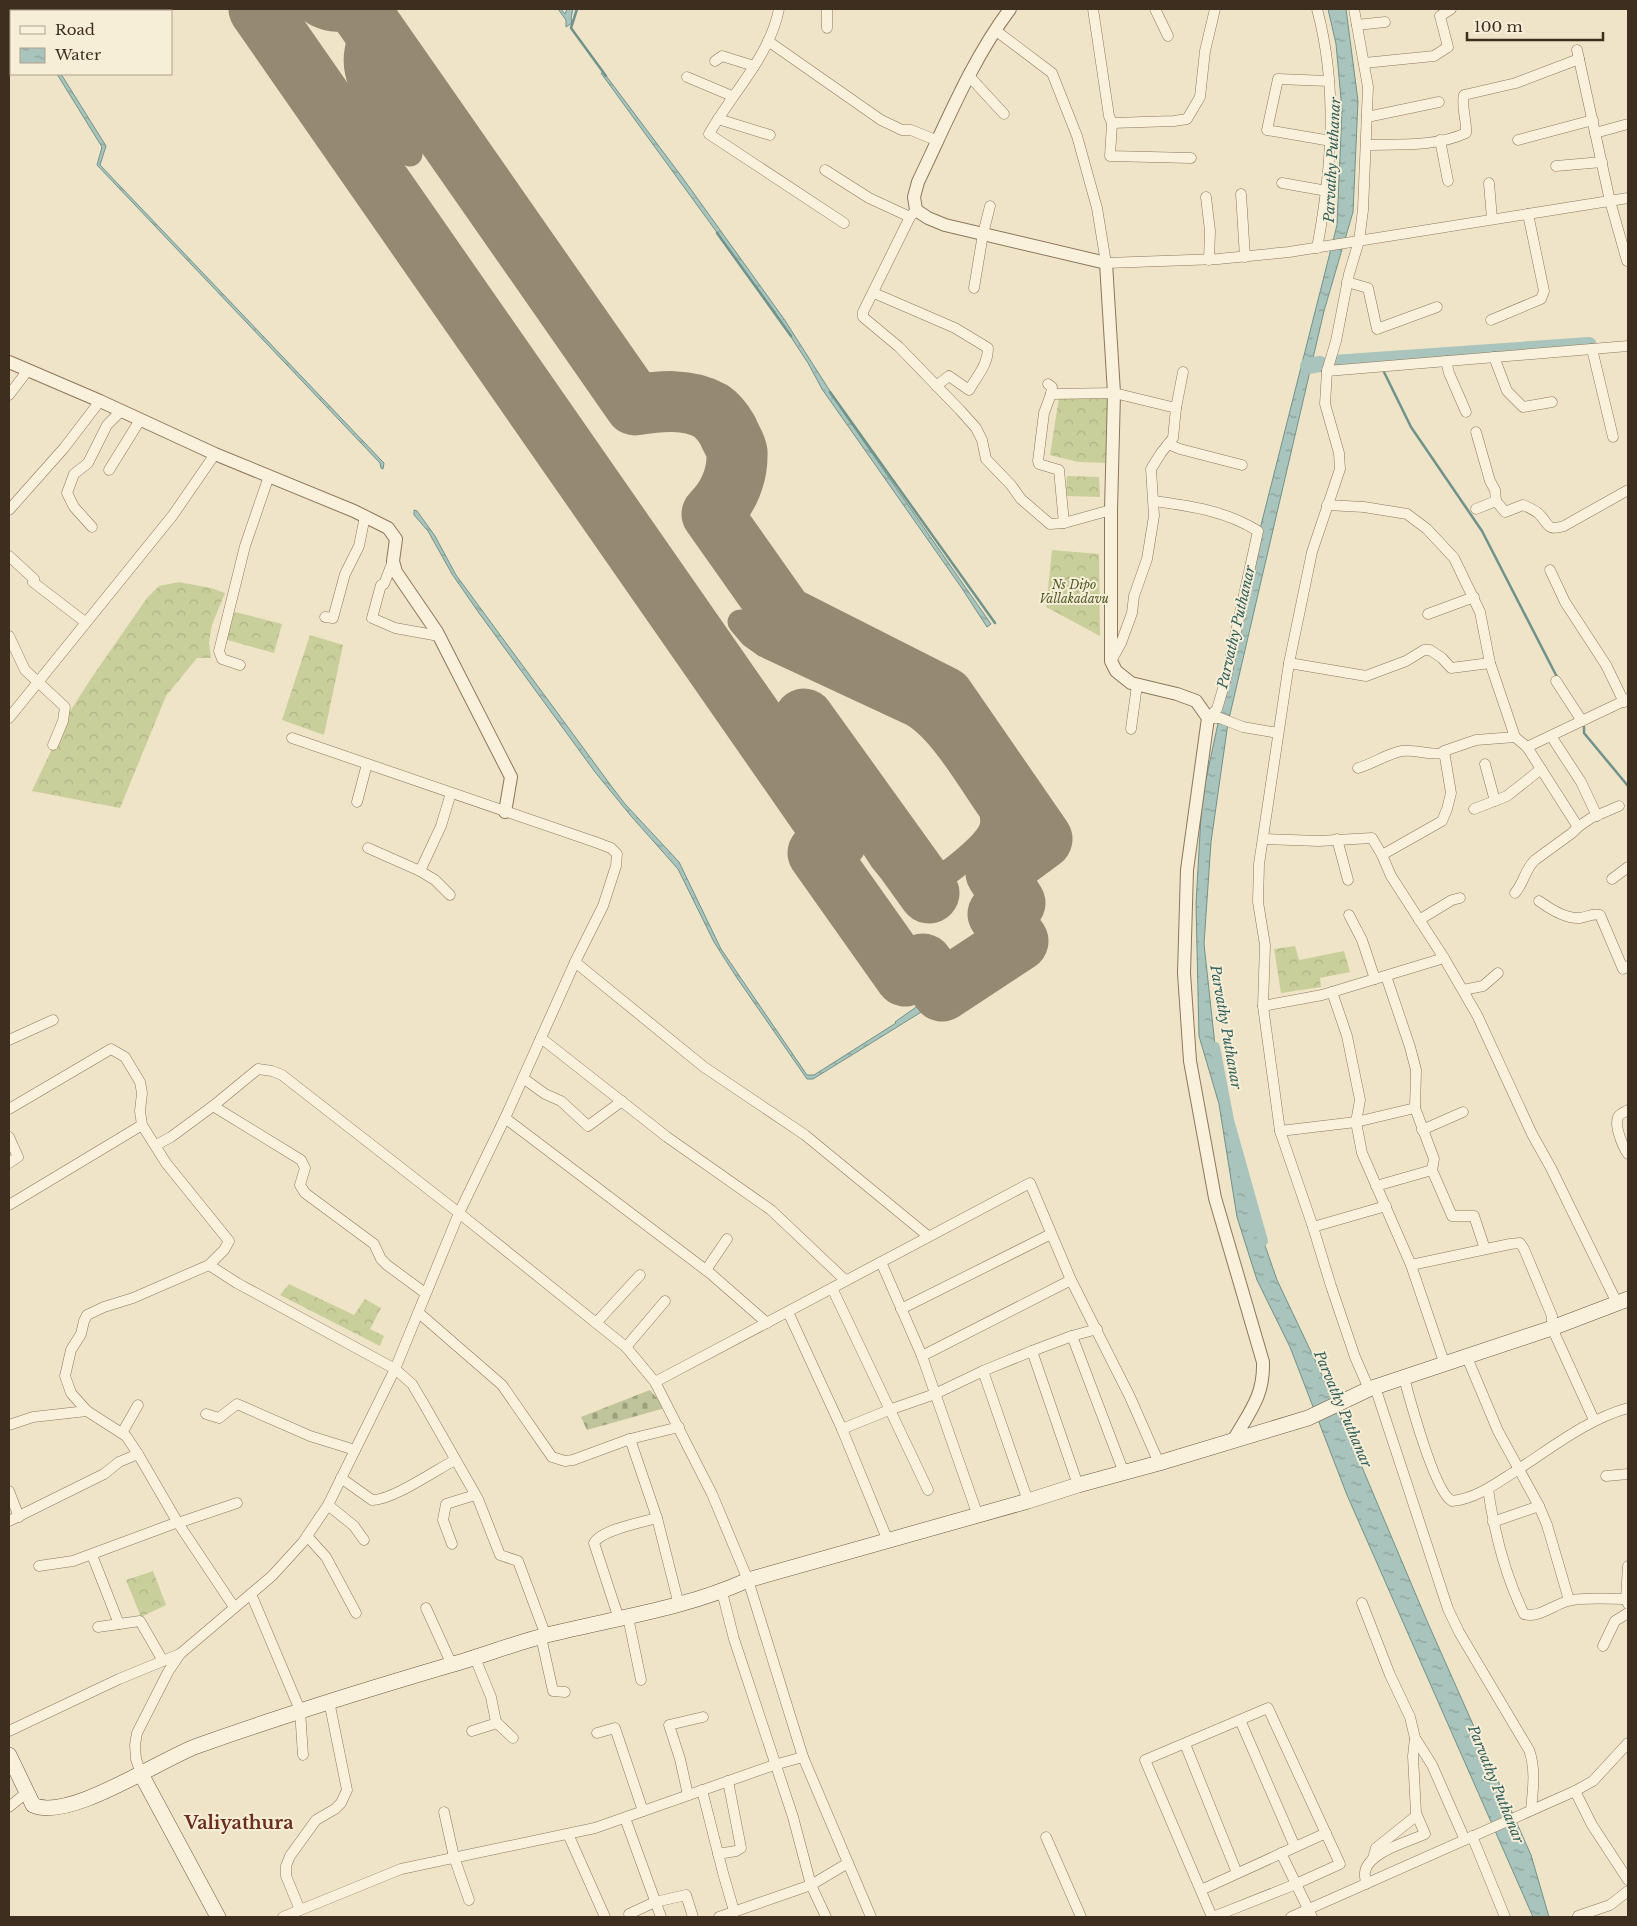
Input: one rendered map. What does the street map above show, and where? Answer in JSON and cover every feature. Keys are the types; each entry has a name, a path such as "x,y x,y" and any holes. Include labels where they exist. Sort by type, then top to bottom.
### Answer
{"main road":[{"path":"9,1755 26,1793 34,1805 42,1809 64,1806 141,1774 194,1747 300,1710 543,1636 623,1618 722,1592 748,1580 978,1516 1078,1485 1159,1464 1234,1439 1308,1418 1372,1388 1552,1328 1622,1301"},
{"path":"141,1774 218,1917"}],"street":[{"path":"780,9 768,41 754,66 732,96 709,134 844,223"},
{"path":"827,9 827,28"},
{"path":"1010,9 994,30 918,182 914,197 913,213 862,317 899,347 976,428 982,440 986,459 1011,485 1020,498 1050,524 1064,523 1111,510"},
{"path":"1093,9 1109,116 1112,123 1110,156 1191,158"},
{"path":"1155,9 1168,36"},
{"path":"1112,123 1187,119 1200,98 1205,51 1215,9"},
{"path":"1317,9 1328,81 1331,141 1327,192 1318,248"},
{"path":"1354,9 1368,87 1364,210 1355,241 1336,341 1328,371 1325,404 1339,453 1340,469 1312,552 1289,663 1259,864 1258,902 1265,946 1263,1006 1280,1131 1355,1358 1372,1388 1448,1609 1459,1632 1529,1750 1533,1760 1533,1790 1526,1812"},
{"path":"1364,63 1434,56 1441,52 1448,47 1440,16 1451,9"},
{"path":"1357,25 1386,22"},
{"path":"994,30 1052,73 1076,136 1097,208 1106,263 1114,393 1111,510 1111,661 1116,671 1131,683 1177,694 1196,702 1208,718"},
{"path":"768,41 881,120 902,130 913,131 938,141"},
{"path":"1366,145 1413,144 1456,138 1466,133 1467,123 1464,96 1516,83 1578,55 1610,201 1627,261"},
{"path":"715,61 722,56 754,66"},
{"path":"970,76 1004,114"},
{"path":"687,77 732,96"},
{"path":"1328,81 1278,79 1267,130 1331,141"},
{"path":"1367,117 1439,102"},
{"path":"718,119 770,135"},
{"path":"1518,140 1592,120"},
{"path":"1595,133 1628,126"},
{"path":"1440,140 1448,182"},
{"path":"1556,166 1602,162"},
{"path":"825,170 869,198 945,225 1106,263 1209,260 1318,248 1628,198"},
{"path":"1282,183 1327,192"},
{"path":"1489,183 1492,220"},
{"path":"1241,194 1245,257"},
{"path":"1206,197 1210,231 1209,260"},
{"path":"974,288 983,234 990,206"},
{"path":"1492,320 1542,298 1544,291 1528,214"},
{"path":"1348,282 1368,288 1377,329 1437,307"},
{"path":"874,293 955,328 988,348 986,363 969,390 949,376 936,386"},
{"path":"1328,371 1628,346"},
{"path":"1592,350 1613,437"},
{"path":"1494,358 1507,391 1523,407 1552,402"},
{"path":"1446,361 1449,373 1466,412"},
{"path":"9,362 215,454 365,516 388,528 396,538 393,562 384,584 381,585 372,618 396,628 439,636"},
{"path":"9,395 28,370"},
{"path":"1111,661 1121,643 1132,613 1134,596 1147,559 1154,516 1152,469 1173,438 1176,408 1183,372"},
{"path":"1048,384 1052,388 1044,413 1038,461 1039,464 1058,470 1064,523"},
{"path":"1050,394 1114,393 1176,408"},
{"path":"9,510 64,448 100,401"},
{"path":"92,527 74,506 67,493 74,474 88,463 107,425 121,411"},
{"path":"109,470 140,420"},
{"path":"1476,432 1490,480 1495,490 1496,501 1505,512 1523,505 1527,506 1549,526 1556,529 1628,490"},
{"path":"1168,444 1180,449 1242,465"},
{"path":"9,718 173,515 215,454"},
{"path":"240,665 222,659 219,651 245,546 269,476"},
{"path":"1154,501 1203,508 1240,520 1258,531 1225,682 1217,709 1208,718 1187,870 1184,973 1190,1061 1215,1198 1263,1362 1264,1376 1260,1394 1234,1439"},
{"path":"1476,509 1496,501"},
{"path":"1327,505 1364,507 1407,514 1427,529 1454,558 1480,612 1490,662 1515,737 1527,748 1578,827"},
{"path":"325,617 333,618 345,574 359,546 365,516"},
{"path":"9,556 18,562 34,579 33,582 85,622"},
{"path":"393,562 396,572 439,636 511,777 505,812"},
{"path":"1527,748 1626,701 1606,665 1565,602 1550,570"},
{"path":"1428,614 1474,597"},
{"path":"9,636 25,670 65,707 63,721 53,745"},
{"path":"1289,663 1366,676 1397,664 1424,650 1430,650 1442,658 1451,668 1490,662"},
{"path":"1556,681 1582,721"},
{"path":"1131,729 1137,684"},
{"path":"1208,718 1220,718 1238,725 1278,732"},
{"path":"1551,736 1580,782 1597,816"},
{"path":"1358,768 1403,751 1429,754 1444,753 1447,749 1476,740 1515,737"},
{"path":"141,1774 136,1759 137,1733 168,1672 180,1654 272,1576 307,1536 328,1506 395,1369 459,1213 505,1118 575,962 603,906 616,866 616,854 611,848 292,738"},
{"path":"1382,855 1442,821 1451,794 1444,753"},
{"path":"357,802 368,764"},
{"path":"1485,764 1495,801"},
{"path":"1474,808 1507,796 1541,769"},
{"path":"420,871 441,826 451,793"},
{"path":"1515,893 1520,887 1530,864 1572,834 1578,827 1619,806"},
{"path":"1264,839 1319,841 1372,838 1391,876 1463,990 1492,1045 1532,1134 1622,1301"},
{"path":"1337,839 1348,880"},
{"path":"368,848 420,871 435,880 450,895"},
{"path":"1612,879 1628,867"},
{"path":"1418,920 1452,900 1460,898"},
{"path":"1539,901 1550,909 1574,917 1600,915 1623,969 1628,966"},
{"path":"1349,914 1362,940 1375,979"},
{"path":"1263,1006 1332,992 1444,958"},
{"path":"575,962 704,1066 805,1135 928,1236"},
{"path":"1463,990 1484,986 1498,973"},
{"path":"1386,976 1416,1070 1415,1108 1434,1159 1432,1170 1452,1216 1474,1216 1485,1249"},
{"path":"1332,992 1347,1036 1360,1100 1356,1122 1362,1153 1411,1265 1445,1365"},
{"path":"9,1040 53,1020"},
{"path":"541,1038 667,1137 771,1210 845,1280"},
{"path":"9,1109 111,1049 125,1057 140,1082 142,1125 166,1163 229,1241 224,1250 209,1265 133,1298 104,1307 87,1315 81,1334 71,1350 64,1376 71,1393 87,1411 126,1436 178,1523 234,1607"},
{"path":"156,1145 171,1137 213,1106 252,1072 258,1069 272,1071 282,1076 459,1213 626,1347 655,1382 712,1494 748,1580 803,1757 871,1917"},
{"path":"523,1078 545,1094 561,1101 588,1126 622,1101"},
{"path":"213,1106 301,1160 305,1168 300,1185 305,1193 374,1244 381,1259 387,1265 425,1293"},
{"path":"1280,1131 1356,1122 1415,1108"},
{"path":"1628,1110 1620,1115 1617,1122 1621,1143 1628,1154"},
{"path":"1422,1130 1463,1112"},
{"path":"505,1118 706,1270 767,1323"},
{"path":"9,1205 142,1125"},
{"path":"9,1137 18,1157 9,1163"},
{"path":"1376,1186 1432,1170"},
{"path":"655,1382 1030,1182 1071,1280 1130,1397 1159,1464"},
{"path":"1313,1227 1386,1206"},
{"path":"902,1309 1051,1234"},
{"path":"706,1270 727,1239"},
{"path":"1411,1265 1516,1242 1520,1244 1524,1249 1552,1316 1552,1328 1594,1420"},
{"path":"881,1262 922,1356 978,1516"},
{"path":"209,1265 237,1283 395,1369 412,1384 475,1495 500,1555 518,1561 543,1636 553,1691 565,1692"},
{"path":"596,1323 640,1275"},
{"path":"922,1356 1071,1280"},
{"path":"832,1288 928,1490"},
{"path":"626,1347 665,1301"},
{"path":"788,1312 842,1428 888,1541"},
{"path":"419,1313 502,1385 552,1457 565,1461 573,1460 630,1439 679,1427"},
{"path":"842,1428 935,1394 983,1371 1032,1351 1097,1329"},
{"path":"1072,1336 1124,1473"},
{"path":"1032,1351 1078,1485"},
{"path":"1466,1356 1498,1432 1539,1506 1547,1525 1569,1600"},
{"path":"983,1371 1028,1501"},
{"path":"1404,1378 1421,1440 1445,1495 1449,1500 1456,1501 1488,1489 1594,1420 1628,1408"},
{"path":"206,1414 219,1418 237,1404 310,1436 355,1450"},
{"path":"122,1433 138,1405"},
{"path":"9,1425 33,1417 87,1411"},
{"path":"630,1439 657,1518 679,1604"},
{"path":"9,1521 104,1474 119,1462 138,1454"},
{"path":"342,1478 372,1500 378,1500 396,1493 455,1460"},
{"path":"1606,1476 1628,1474"},
{"path":"1488,1489 1493,1522 1511,1583 1524,1614 1527,1616 1569,1600 1627,1601 1628,1566"},
{"path":"9,1491 19,1517"},
{"path":"452,1544 443,1520 446,1504 475,1495"},
{"path":"39,1566 73,1561 178,1523 238,1504"},
{"path":"328,1506 354,1526 364,1540"},
{"path":"1493,1522 1539,1506"},
{"path":"641,1680 623,1618 594,1543 596,1538 608,1532 657,1518"},
{"path":"307,1536 326,1557 356,1613"},
{"path":"92,1555 119,1624"},
{"path":"722,1592 734,1640 793,1818 811,1885 826,1917"},
{"path":"251,1594 300,1710 303,1755"},
{"path":"1362,1603 1390,1675 1410,1717 1415,1738 1432,1765 1505,1917"},
{"path":"426,1608 452,1665"},
{"path":"1604,1646 1615,1621 1628,1613"},
{"path":"98,1627 140,1621 163,1661"},
{"path":"9,1730 119,1679 180,1654"},
{"path":"475,1658 491,1697 497,1724 513,1738"},
{"path":"300,1910 286,1876 288,1861 316,1820 335,1809 341,1803 347,1790 329,1701"},
{"path":"1268,1708 1340,1864 1296,1884 1212,1917 1145,1760 1240,1720 1268,1708"},
{"path":"688,1795 680,1759 669,1725 702,1717"},
{"path":"1240,1720 1295,1847"},
{"path":"472,1731 497,1724"},
{"path":"598,1732 615,1728 643,1811"},
{"path":"1373,1858 1425,1834 1416,1816 1414,1798 1413,1756 1415,1738"},
{"path":"1291,1917 1310,1913 1366,1884 1575,1791 1593,1781 1628,1743"},
{"path":"1185,1744 1237,1873"},
{"path":"283,1917 401,1869 595,1828 774,1764 803,1757"},
{"path":"718,1854 736,1851 741,1848 728,1781"},
{"path":"702,1790 718,1854 742,1912"},
{"path":"1575,1791 1592,1825 1628,1880"},
{"path":"9,1807 26,1793"},
{"path":"444,1812 454,1857 469,1900"},
{"path":"1366,1884 1365,1871 1373,1858 1376,1848 1416,1816"},
{"path":"625,1818 661,1917"},
{"path":"1201,1890 1326,1833"},
{"path":"568,1834 605,1917"},
{"path":"1046,1837 1081,1917"},
{"path":"1281,1853 1310,1913"},
{"path":"720,1917 742,1912 811,1885 848,1863"},
{"path":"1578,1916 1610,1905 1628,1891"},
{"path":"629,1914 655,1902 686,1895 693,1917"}],"green space":[{"path":"1060,391 1107,391 1107,463 1078,462 1050,455"},
{"path":"1067,476 1099,477 1100,497 1066,496"},
{"name":"Ns Dipo Vallakadavu","path":"1052,550 1099,554 1100,636 1046,607"},
{"path":"179,582 211,588 225,593 212,625 209,642 211,658 197,658 166,696 120,808 32,791 69,713 147,598 159,586"},
{"path":"235,612 282,624 274,653 224,639"},
{"path":"310,635 343,645 324,735 282,720"},
{"path":"1295,946 1299,960 1344,951 1350,972 1320,978 1321,987 1281,993 1274,949"},
{"path":"289,1284 354,1315 365,1299 381,1308 370,1329 384,1336 380,1346 280,1295"},
{"path":"650,1390 665,1408 587,1430 581,1417"},
{"path":"153,1571 166,1605 141,1617 126,1580"}],"water":[{"path":"558,9 561,9 565,14 567,9 573,9 572,23 566,27 566,20"},
{"path":"1328,9 1346,9 1358,101 1353,212 1324,311 1228,723 1211,842 1204,944 1219,1082 1245,1188 1277,1280 1332,1396 1427,1621 1531,1855 1549,1917 1533,1917 1347,1495 1290,1347 1257,1280 1237,1217 1219,1104 1199,1036 1196,904 1202,798 1257,541 1337,225 1342,110 1336,44"},
{"path":"601,73 604,73 682,177 784,319 844,413 991,624 987,627 822,389 808,363 772,308"},
{"path":"58,75 62,75 106,146 100,165 384,463 383,469 380,463 97,165 102,147"},
{"path":"414,510 417,511 435,536 456,575 612,787 625,804 679,862 721,949 807,1075 814,1075 896,1023 919,1005 923,1011 813,1079 807,1079 714,942 678,869 595,772 452,574 428,531 414,515"}],"waterway":[{"path":"577,9 571,28 606,76"},
{"path":"717,233 791,336"},
{"path":"1333,363 1589,345"},
{"path":"1308,366 1320,364"},
{"path":"1383,370 1411,427 1482,531 1557,677"},
{"path":"830,392 995,623"},
{"path":"1584,727 1584,733 1628,786"},
{"name":"Parvathy Puthanar","path":"1215,1047 1229,1120 1263,1241"}],"taxiway":[{"path":"309,9 326,17 345,20 364,16 381,9"},
{"path":"382,9 368,24 359,41 356,61 357,71 363,88 410,154"},
{"path":"740,622 751,635 765,645 913,714 924,722 935,732 965,772 991,811 993,825 987,837 980,845 939,879 921,887 912,886 891,870 880,858 872,844 848,782 840,767"}],"runway":[{"path":"259,9 837,840 818,853 905,976 923,964 942,991 1018,941 998,914 1015,903 996,873 1042,839 944,697 784,616 712,514 727,494 736,470 737,452 724,425 711,411 693,404 654,402 635,405 359,9"},
{"path":"804,719 929,893"}],"district":[{"name":"Valiyathura","path":"239,1823"}]}
